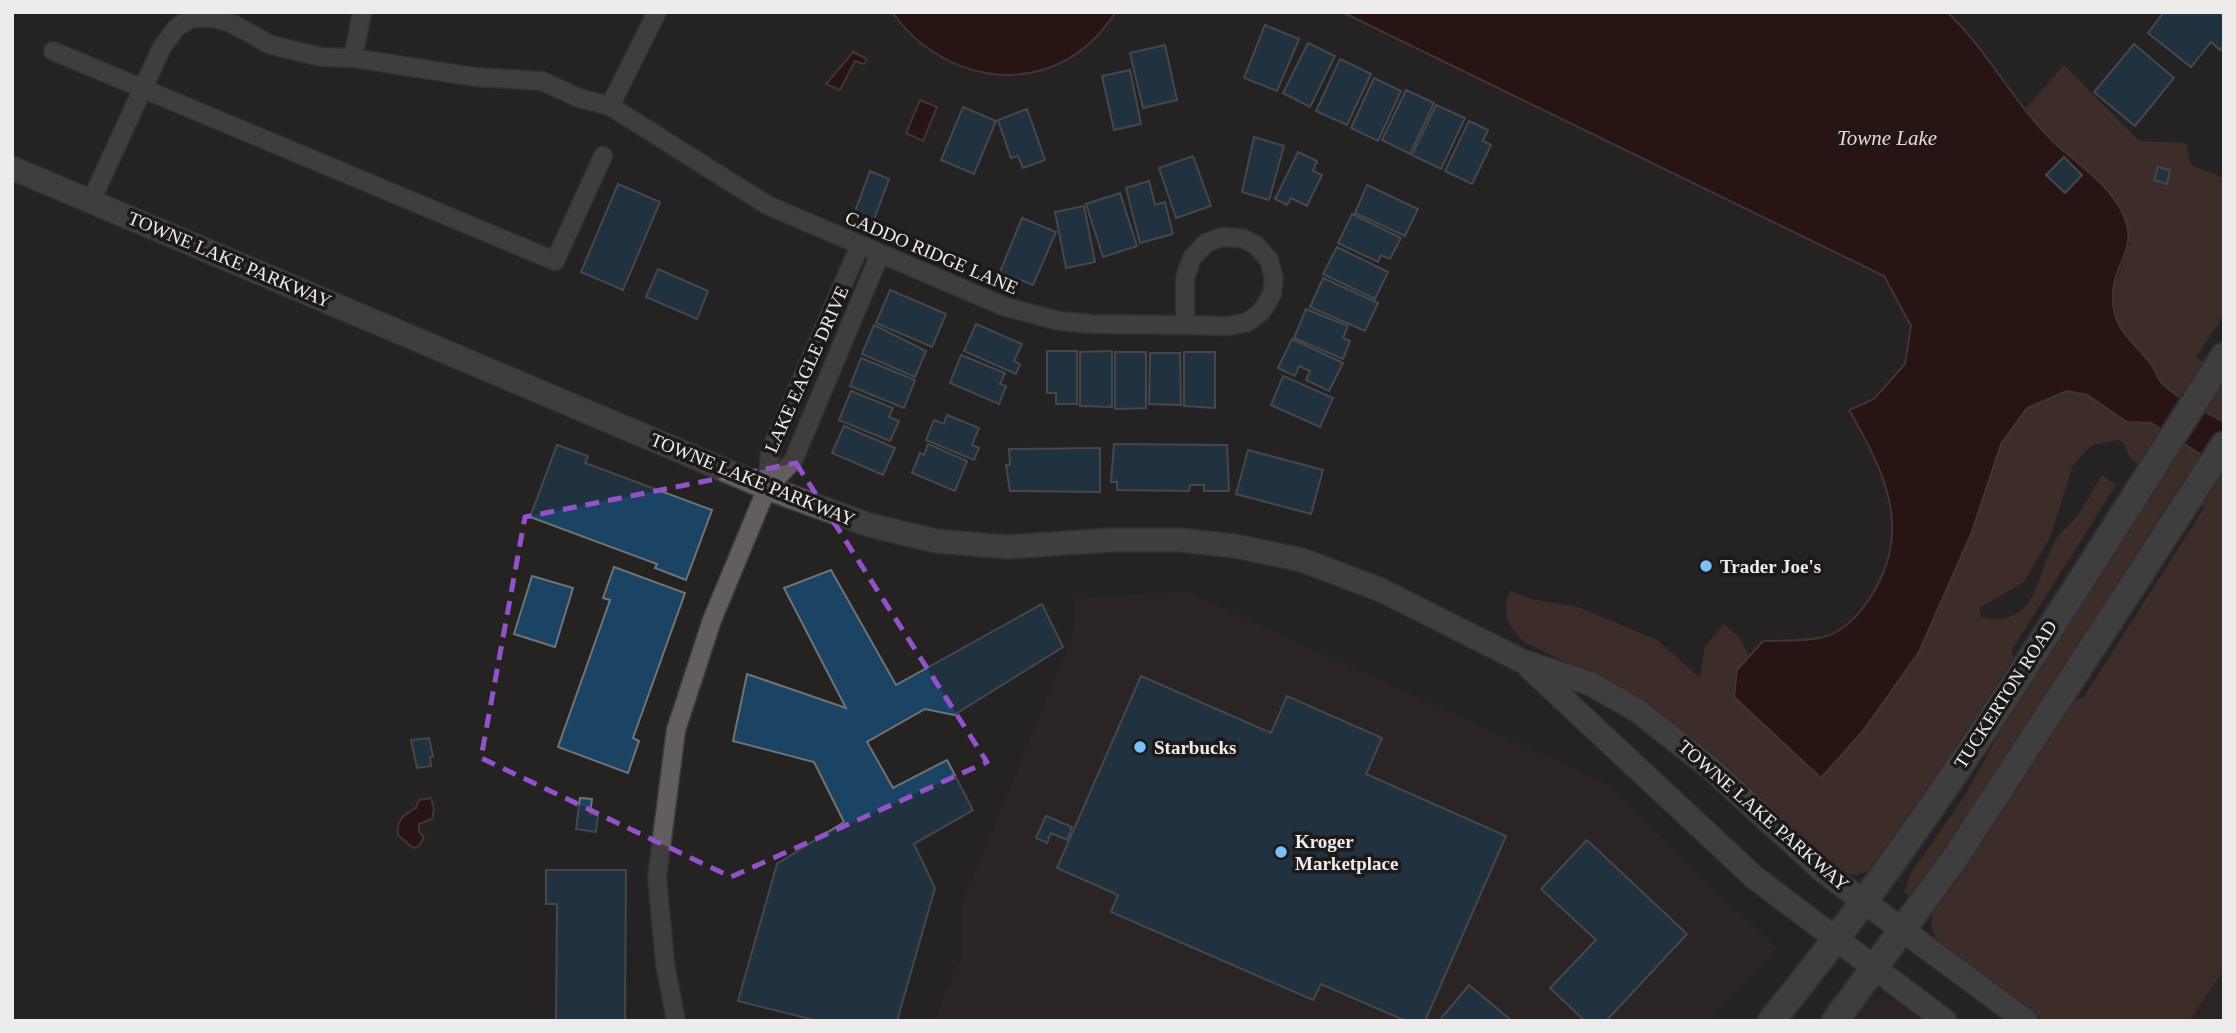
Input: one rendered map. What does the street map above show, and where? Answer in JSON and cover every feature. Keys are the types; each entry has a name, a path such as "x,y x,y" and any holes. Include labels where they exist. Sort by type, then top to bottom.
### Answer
{"main road":[{"name":"TUCKERTON ROAD","path":"1771,1021 1864,901 1971,747 2223,357"},
{"path":"1835,1021 1955,858 2224,445"}],"street":[{"path":"353,58 362,12"},
{"path":"610,106 657,12"},
{"name":"CADDO RIDGE LANE","path":"141,87 162,47 176,28 191,18 214,18 233,24 271,45 321,57 353,58 474,77 542,81 579,97 610,106 747,195 880,254 1027,314 1093,324 1229,326 1248,321 1262,311 1272,294 1274,278 1269,260 1256,245 1239,237 1222,237 1206,243 1192,258 1185,278 1185,325"},
{"path":"53,51 555,261 603,156"},
{"path":"90,201 141,87"},
{"name":"TOWNE LAKE PARKWAY","path":"12,167 766,488 869,525 936,541 1007,547 1112,540 1180,540 1235,546 1302,561 1381,590 1522,660 1591,684 1645,716 1709,766 1785,839 2026,1021"},
{"name":"LAKE EAGLE DRIVE","path":"766,488 770,452 860,245"},
{"name":"LAKE EAGLE DRIVE","path":"766,488 793,461 880,254"},
{"path":"676,1021 665,963 657,877 676,730 712,620 766,488"},
{"name":"TOWNE LAKE PARKWAY","path":"1522,660 1754,877 1945,1021"}],"highlighted area":[{"path":"796,463 987,762 731,877 481,758 525,517"}],"shaded area":[{"path":"2064,65 2139,141 2186,143 2191,165 2224,178 2224,315 2196,357 2224,376 2224,422 2164,386 2151,364 2119,331 2113,291 2130,243 2057,145 2024,110"},
{"path":"2067,391 2087,395 2127,422 2150,422 2224,469 2224,969 2189,1021 2044,1021 1941,945 1932,925 1936,902 2073,699 2083,698 2204,508 2177,489 2133,559 2135,561 1925,884 1911,897 1904,892 1911,873 1964,797 2036,667 2123,540 2160,479 2129,456 2124,443 2118,440 2092,445 2073,465 2050,537 2024,582 1979,608 1981,617 2000,619 2014,615 2024,607 2032,596 2055,541 2080,512 2102,475 2116,485 2011,651 2015,660 1952,757 1873,870 1856,875 1841,872 1698,743 1631,695 1524,642 1510,625 1506,613 1510,591 1531,599 1578,607 1657,640 1700,678 1705,646 1724,624 1740,638 1749,657 1737,670 1821,778 1972,532 2001,444 2027,408"},
{"path":"1188,592 1605,783 1777,948 1711,1021 934,1021 961,957 961,907 1073,635 1074,598"},
{"path":"2224,969 2224,1021 2189,1021"},
{"path":"1880,998 1899,1001 1925,1021 1851,1021 1866,1003"}],"water":[{"path":"892,12 1116,12 1095,38 1067,59 1041,70 1014,75 986,73 959,65 934,53 911,35"},
{"name":"Towne Lake","path":"1342,12 1947,12 1976,44 2043,131 2096,178 2119,206 2128,228 2128,238 2113,292 2115,316 2163,384 2186,401 2224,422 2224,469 2151,423 2127,422 2087,395 2067,391 2027,408 2001,444 1972,532 1919,652 1863,731 1821,778 1734,697 1737,670 1763,641 1812,639 1840,630 1870,598 1883,573 1890,549 1890,502 1874,456 1849,410 1874,399 1905,364 1911,326 1884,276"},
{"path":"853,52 867,59 864,64 855,61 840,90 826,84"},
{"path":"920,100 937,107 923,141 906,133"},
{"path":"431,798 434,809 432,819 419,824 419,832 424,837 419,846 413,848 398,835 398,825 405,815 416,808 419,800"}],"building":[{"path":"2164,12 2221,12 2224,14 2224,45 2220,50 2211,42 2191,67 2148,33"},
{"path":"1265,25 1299,39 1277,91 1244,78"},
{"path":"1308,43 1335,56 1310,107 1283,93"},
{"path":"2134,44 2174,78 2135,126 2094,92"},
{"path":"1165,45 1177,100 1143,108 1130,53"},
{"path":"1340,59 1371,74 1347,125 1316,111"},
{"path":"1130,70 1141,124 1114,130 1102,76"},
{"path":"1374,78 1401,91 1378,141 1351,128"},
{"path":"1406,90 1434,103 1410,154 1382,140"},
{"path":"1436,105 1465,118 1441,169 1412,155"},
{"path":"963,107 996,121 974,174 941,160"},
{"path":"1027,109 1045,160 1023,168 1018,156 1011,158 998,120"},
{"path":"1469,121 1488,130 1483,141 1491,145 1472,184 1445,171"},
{"path":"1254,137 1284,146 1269,200 1242,192"},
{"path":"1298,152 1317,161 1313,171 1322,175 1307,206 1291,198 1287,205 1275,199"},
{"path":"1193,156 1211,206 1176,218 1159,168"},
{"path":"2064,157 2082,175 2065,193 2046,175"},
{"path":"2158,167 2170,170 2167,184 2154,180"},
{"path":"870,171 889,179 873,222 854,214"},
{"path":"1149,181 1155,205 1165,202 1173,234 1140,243 1126,188"},
{"path":"618,184 660,202 623,290 581,272"},
{"path":"1367,185 1418,209 1405,236 1355,213"},
{"path":"1120,193 1137,246 1103,257 1086,204"},
{"path":"1084,206 1095,262 1066,268 1055,212"},
{"path":"1352,214 1401,238 1390,259 1381,255 1378,262 1338,243"},
{"path":"1022,218 1056,232 1033,285 1000,272"},
{"path":"1337,247 1388,272 1375,299 1323,274"},
{"path":"658,269 708,291 697,319 646,297"},
{"path":"1323,278 1378,303 1365,331 1310,307"},
{"path":"890,290 946,314 932,347 876,323"},
{"path":"1306,309 1348,326 1343,338 1350,341 1343,359 1294,338"},
{"path":"976,324 1022,344 1014,361 1020,364 1016,374 964,351"},
{"path":"874,325 926,351 915,377 862,354"},
{"path":"1292,339 1343,363 1329,391 1306,380 1310,371 1299,366 1295,376 1278,368"},
{"path":"1047,351 1077,351 1077,404 1056,404 1056,393 1047,393"},
{"path":"1112,351 1112,407 1080,406 1080,352"},
{"path":"1115,352 1146,352 1146,408 1115,409"},
{"path":"1184,352 1215,352 1215,408 1184,406"},
{"path":"1150,353 1180,353 1181,405 1149,404"},
{"path":"961,355 1005,373 1000,384 1006,386 999,404 950,383"},
{"path":"861,358 915,380 904,408 850,386"},
{"path":"1283,376 1333,398 1320,427 1271,405"},
{"path":"851,391 893,408 889,417 899,421 890,441 839,420"},
{"path":"947,415 979,428 972,445 979,448 974,460 926,440 934,420 944,424"},
{"path":"844,426 895,448 883,475 832,453"},
{"path":"928,444 967,461 955,491 912,473 920,453 924,455"},
{"path":"1114,444 1227,445 1229,491 1204,491 1204,485 1190,485 1189,491 1117,490 1117,482 1111,482"},
{"path":"557,445 588,456 585,463 712,510 686,580 655,568 657,564 530,517"},
{"path":"1100,448 1100,492 1010,491 1006,465 1010,465 1009,449"},
{"path":"1248,450 1323,470 1311,514 1236,494"},
{"path":"614,567 685,593 633,738 639,741 628,773 558,747 610,600 603,598"},
{"path":"831,570 896,685 1042,604 1063,647 954,715 925,709 867,742 893,788 947,760 973,810 914,844 935,888 897,1021 818,1021 738,1001 777,864 844,822 814,762 733,741 747,674 846,708 784,588"},
{"path":"532,576 573,588 555,647 514,634"},
{"name":"Kroger Marketplace","path":"1141,676 1271,733 1287,696 1382,738 1366,774 1506,836 1425,1021 1406,1021 1321,984 1313,1000 1111,912 1118,895 1057,868"},
{"path":"429,738 433,756 430,757 431,766 417,768 411,740"},
{"path":"580,798 592,799 590,814 598,815 596,832 576,829"},
{"path":"1046,816 1072,827 1067,840 1051,833 1047,843 1036,838"},
{"path":"1587,840 1687,934 1606,1021 1585,1021 1550,988 1596,940 1541,889"},
{"path":"546,870 626,870 625,1021 556,1021 557,904 546,904"},
{"path":"1469,985 1512,1021 1439,1021"}],"place":[{"name":"Trader Joe's","path":"1706,566"},
{"name":"Starbucks","path":"1140,747"},
{"name":"Kroger Marketplace","path":"1281,852"}]}
